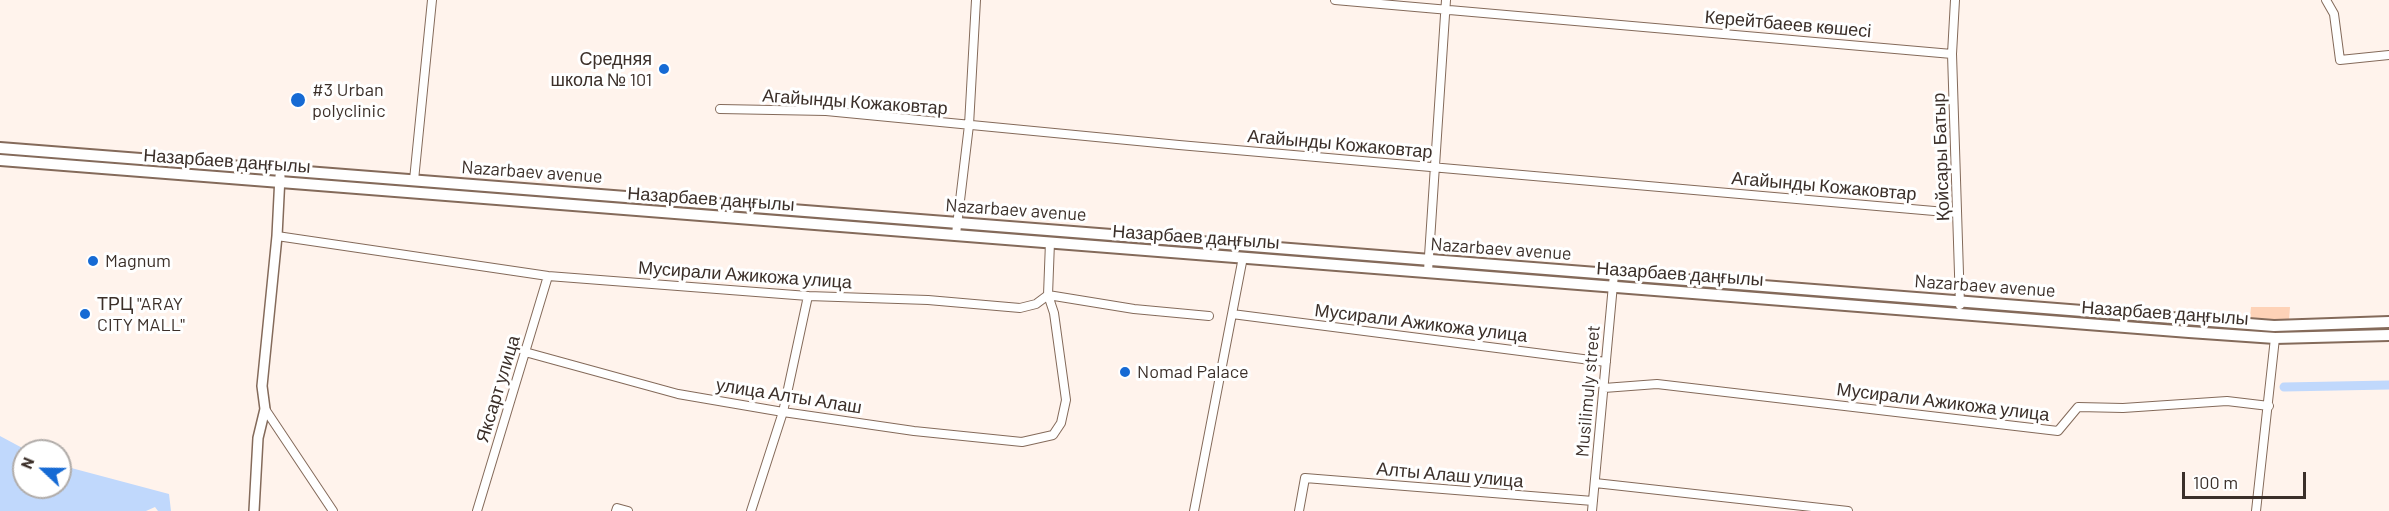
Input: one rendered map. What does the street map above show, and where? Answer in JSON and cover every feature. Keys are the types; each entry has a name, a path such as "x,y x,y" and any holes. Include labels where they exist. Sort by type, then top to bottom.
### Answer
{"main road":[{"name":"Nazarbaev avenue","path":"0,148 2274,326 2389,322"},
{"name":"Назарбаев даңғылы","path":"0,160 1960,312 2189,332 2275,338 2389,335"},
{"path":"2189,332 2191,319"}],"street":[{"path":"414,180 432,0"},
{"path":"956,234 969,125 976,0"},
{"name":"Керейтбаеев көшесі","path":"1335,0 1952,54"},
{"path":"1428,271 1446,0"},
{"name":"Қойсары Батыр","path":"1955,0 1952,54 1960,312"},
{"path":"2326,0 2334,14 2340,60 2389,55"},
{"name":"Агайынды Кожаковтар","path":"720,109 826,111 1957,213"},
{"path":"254,511 258,438 265,409 262,386 280,170"},
{"name":"Мусирали Ажикожа улица","path":"276,236 548,276 808,296 928,300 1020,308 1036,304 1047,295"},
{"path":"1050,242 1047,295 1134,309 1209,316"},
{"path":"1194,511 1243,257"},
{"name":"Musilimuly street","path":"1592,511 1614,274"},
{"name":"Яксарт улица","path":"477,511 548,276"},
{"name":"улица Алты Алаш","path":"525,352 678,394 914,431 1022,442 1053,435 1061,423 1066,400 1054,313 1047,295"},
{"path":"751,511 783,412 808,296"},
{"name":"Мусирали Ажикожа улица","path":"1232,314 1606,362"},
{"path":"2256,511 2275,338"},
{"name":"Мусирали Ажикожа улица","path":"1604,388 1657,384 2058,431 2078,407 2123,408 2227,401 2269,406"},
{"path":"265,409 333,511"},
{"name":"Алты Алаш улица","path":"1299,511 1305,478 1593,501"},
{"path":"1595,483 1848,511"},
{"path":"616,511 617,508 628,511"}],"shaded area":[{"path":"2251,307 2290,307 2289,320 2250,318"}],"water":[{"path":"0,436 12,442 12,499 72,499 72,468 169,494 171,511 158,511 155,507 146,511 0,511"}],"waterway":[{"path":"2284,387 2389,385"}],"place":[{"name":"Средняя школа № 101","path":"664,69"},
{"name":"#3 Urban polyclinic","path":"298,100"},
{"name":"Magnum","path":"93,261"},
{"name":"ТРЦ \"ARAY CITY MALL\"","path":"85,314"},
{"name":"Nomad Palace","path":"1125,372"}]}
